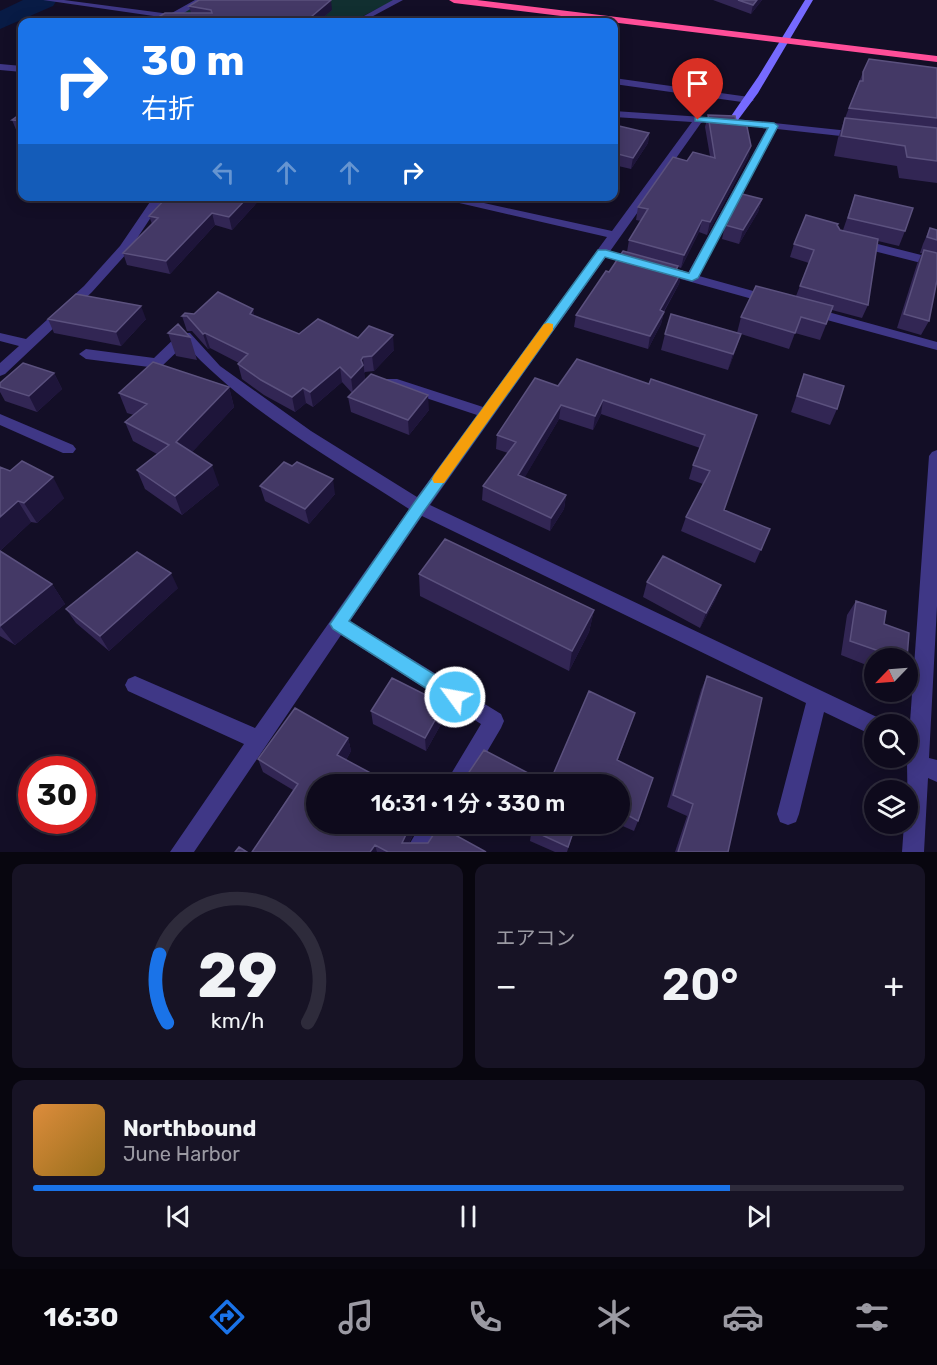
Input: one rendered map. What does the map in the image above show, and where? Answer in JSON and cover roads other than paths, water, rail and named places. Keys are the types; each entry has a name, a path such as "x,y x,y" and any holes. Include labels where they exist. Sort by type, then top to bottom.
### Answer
{"highway":[{"path":"454,0 602,18"},
{"path":"618,20 937,59"}],"street":[{"path":"171,17 201,0"},
{"path":"365,18 399,0"},
{"path":"732,122 749,100 809,0"},
{"path":"51,1 179,18"},
{"path":"0,67 18,69"},
{"path":"618,82 749,100"},
{"path":"181,852 486,413 608,254 614,235 703,120 618,114"},
{"path":"720,121 867,136"},
{"path":"692,278 774,126"},
{"path":"0,371 88,289 124,249 157,201"},
{"path":"457,201 614,235"},
{"path":"840,238 937,263"},
{"path":"647,265 937,346"},
{"path":"87,354 157,363 185,336 224,375 306,435 419,507 864,721"},
{"path":"0,338 29,344"},
{"path":"383,379 486,413"},
{"path":"0,419 68,449"},
{"path":"913,852 937,456"},
{"path":"339,624 494,721 462,774"},
{"path":"135,685 258,740"},
{"path":"788,814 817,698"},
{"path":"417,852 427,834"}],"waterway":[{"path":"0,21 44,0"}]}
